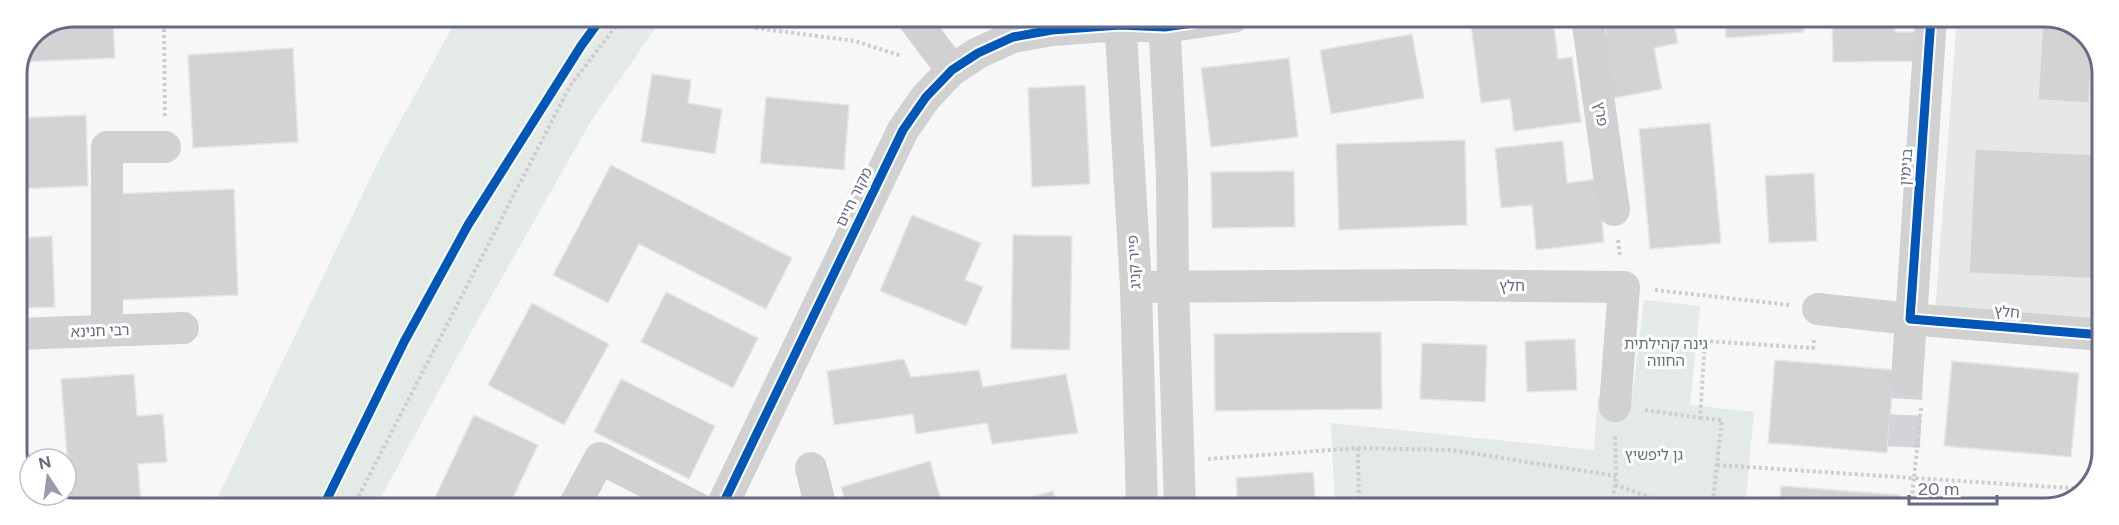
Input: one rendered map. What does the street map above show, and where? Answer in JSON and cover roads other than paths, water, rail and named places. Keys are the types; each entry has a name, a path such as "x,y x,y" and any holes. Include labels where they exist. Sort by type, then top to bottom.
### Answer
{"street":[{"path":"920,27 952,70"},
{"name":"מקור חיים","path":"726,498 903,130 926,97 952,70 1012,27 1052,30 1073,27"},
{"name":"פייר קניג","path":"1123,27 1136,287 1142,498"},
{"path":"1165,27 1172,177 1180,498"},
{"name":"פרץ","path":"1588,27 1614,210"},
{"name":"בנימין","path":"1914,389 1911,319 1930,27"},
{"path":"107,330 107,147 165,147"},
{"name":"חלץ","path":"1136,287 1624,287 1615,406"},
{"name":"חלץ","path":"1818,309 2092,334"},
{"name":"רבי חנינא","path":"27,334 183,328"},
{"path":"578,498 600,458 678,498"},
{"path":"811,468 818,498"}],"tunnel":[{"path":"1904,447 1907,380"}],"park label":[{"name":"גינה קהילתית החווה","path":"1666,352"},
{"name":"גן ליפשיץ","path":"1654,455"}]}
